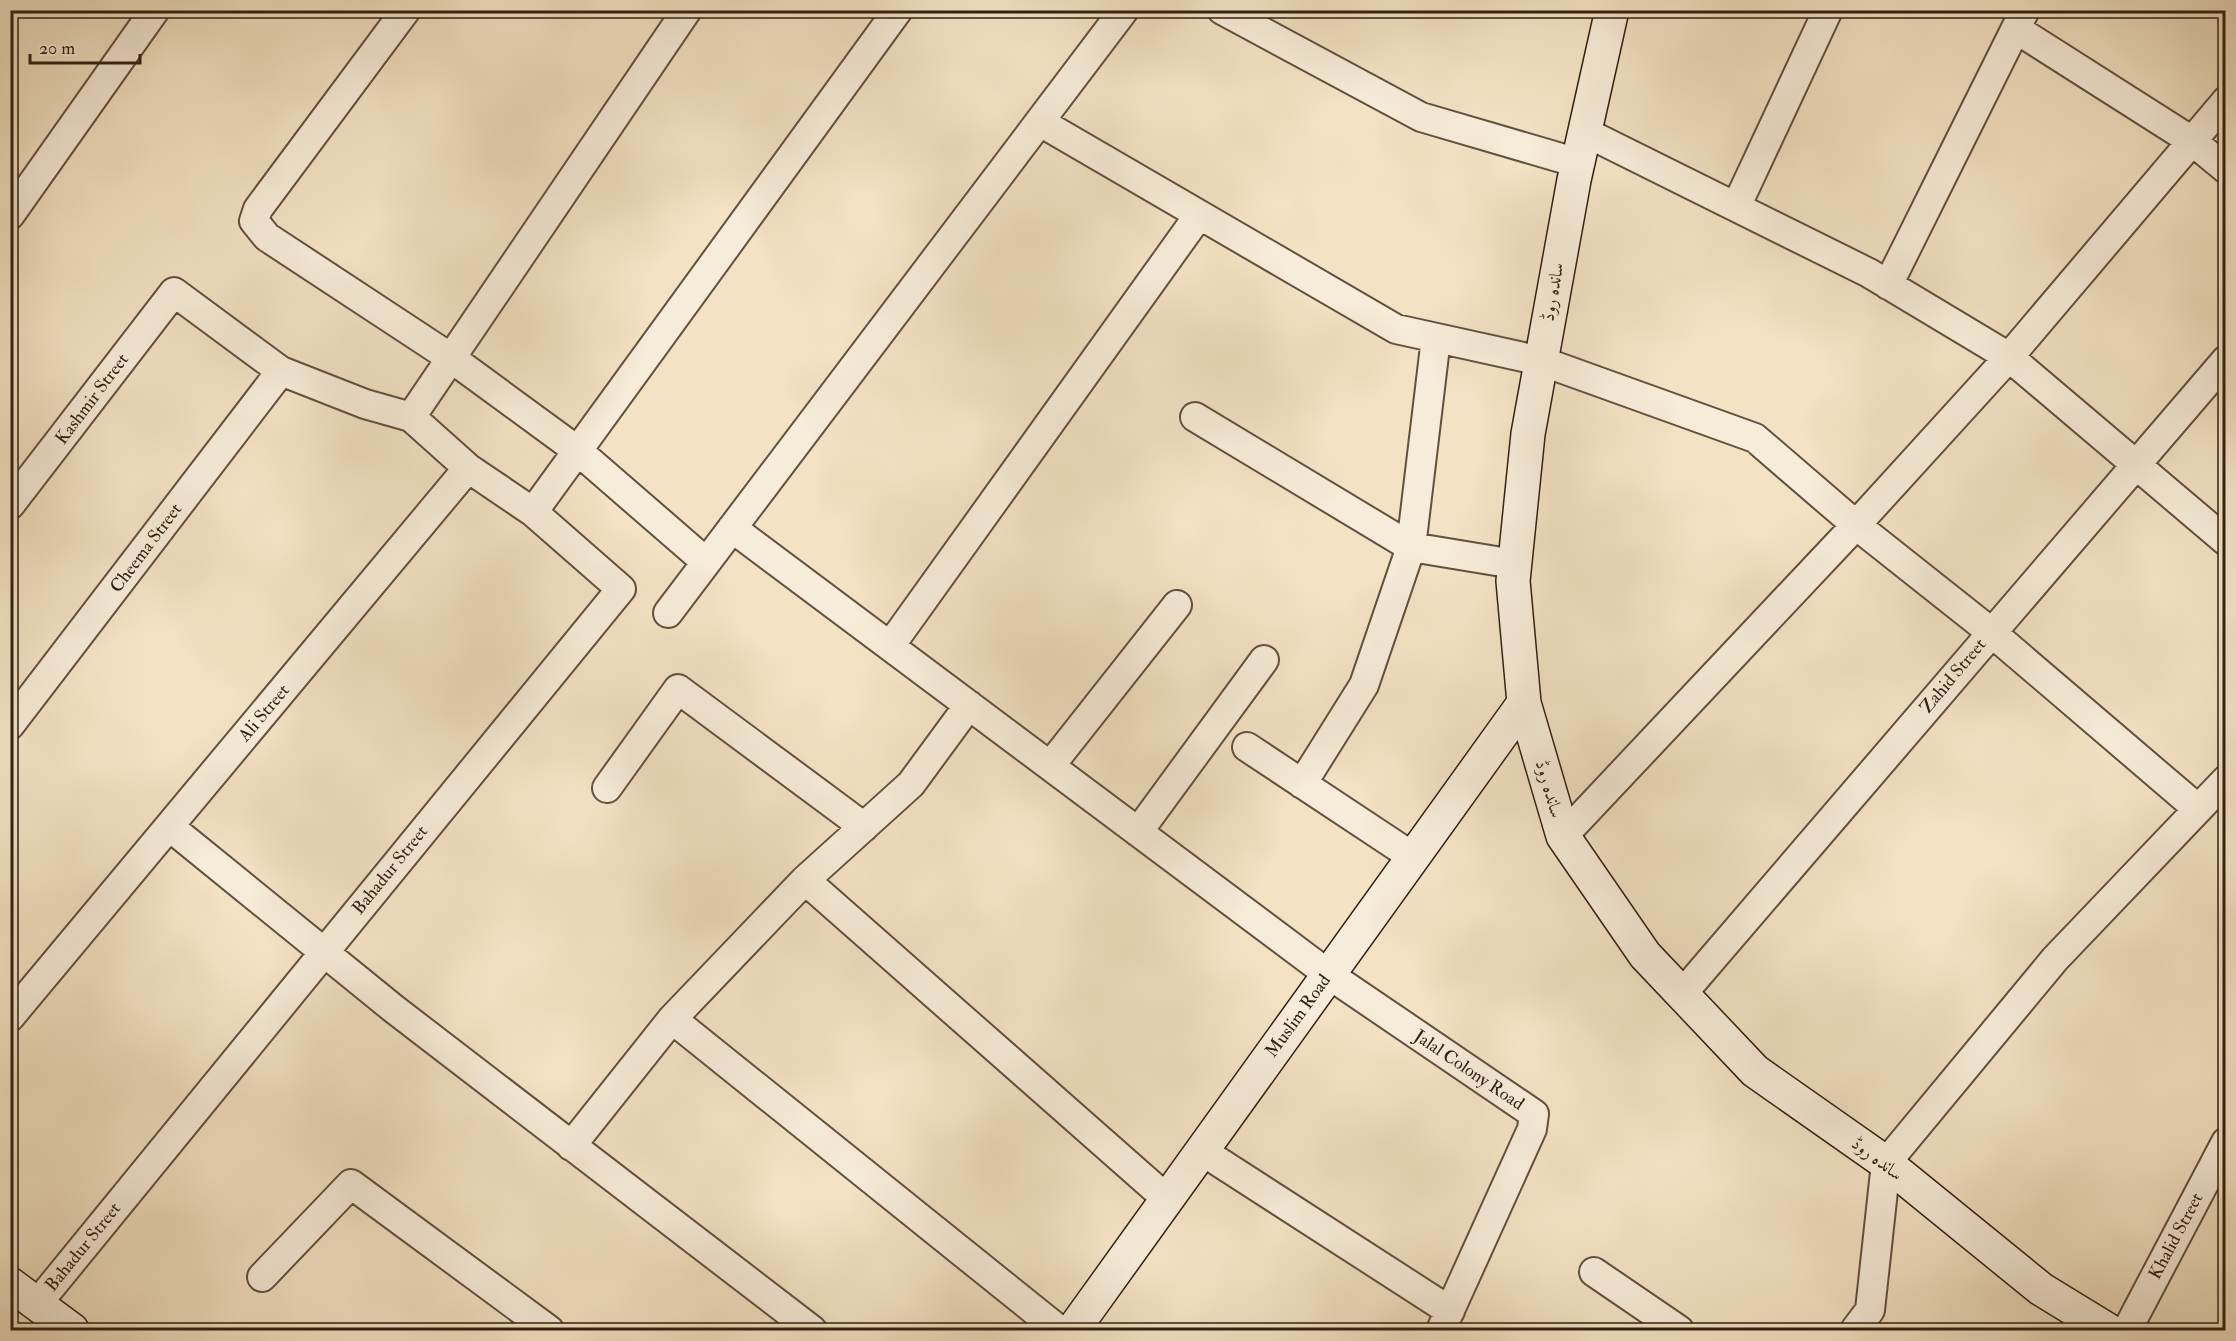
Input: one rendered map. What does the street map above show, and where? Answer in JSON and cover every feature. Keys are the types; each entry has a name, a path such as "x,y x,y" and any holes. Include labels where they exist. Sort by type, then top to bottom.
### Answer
{"main road":[{"name":"ساندہ روڈ","path":"1612,10 1581,148 1540,362 1528,434 1513,580 1524,703 1563,836 1645,955 1755,1071 1886,1163 2041,1289 2108,1330"},
{"name":"Muslim Road","path":"1073,1330 1524,703"},
{"path":"10,1284 72,1330"}],"street":[{"path":"10,215 155,10"},
{"path":"406,10 258,209 254,221 267,237 451,358 578,451 706,562"},
{"path":"411,417 687,10"},
{"path":"533,512 898,10"},
{"path":"668,613 1124,10"},
{"path":"1222,10 1421,117 1581,148 1736,207 1888,285 2009,357 2226,542"},
{"path":"1736,207 1828,10"},
{"path":"1888,285 2020,20 2192,141 2226,169"},
{"path":"1563,836 1856,525 2009,357 2226,101"},
{"path":"1040,122 1396,329 1540,362 1755,438 1856,525 1991,632 2198,809"},
{"path":"890,646 1199,214"},
{"name":"Kashmir Street","path":"10,505 174,292 281,370"},
{"path":"1302,784 1364,685 1411,547 1436,338"},
{"name":"Zahid Street","path":"1682,994 2226,360"},
{"path":"281,370 365,404 411,417 468,468"},
{"name":"Cheema Street","path":"10,725 281,370"},
{"path":"1195,417 1411,547 1514,564"},
{"name":"Bahadur Street","path":"37,1304 621,589 533,512 468,468"},
{"name":"Ali Street","path":"10,1017 468,468"},
{"path":"732,528 1328,974"},
{"path":"1050,766 1177,605"},
{"path":"1138,832 1264,660"},
{"path":"607,788 678,689 864,826"},
{"path":"572,1146 672,1019 805,880 911,784 969,705"},
{"path":"1247,747 1413,856"},
{"path":"1855,1330 1870,1310 1886,1163 2055,959 2226,780"},
{"path":"170,827 325,950 394,1009 812,1330"},
{"path":"805,880 1167,1199"},
{"name":"Jalal Colony Road","path":"1328,974 1534,1114 1532,1129 1445,1321"},
{"path":"672,1019 1059,1330"},
{"name":"Khalid Street","path":"2127,1330 2226,1142"},
{"path":"1202,1150 1445,1321"},
{"path":"262,1277 351,1184 549,1330"},
{"path":"1594,1272 1679,1330"}]}
